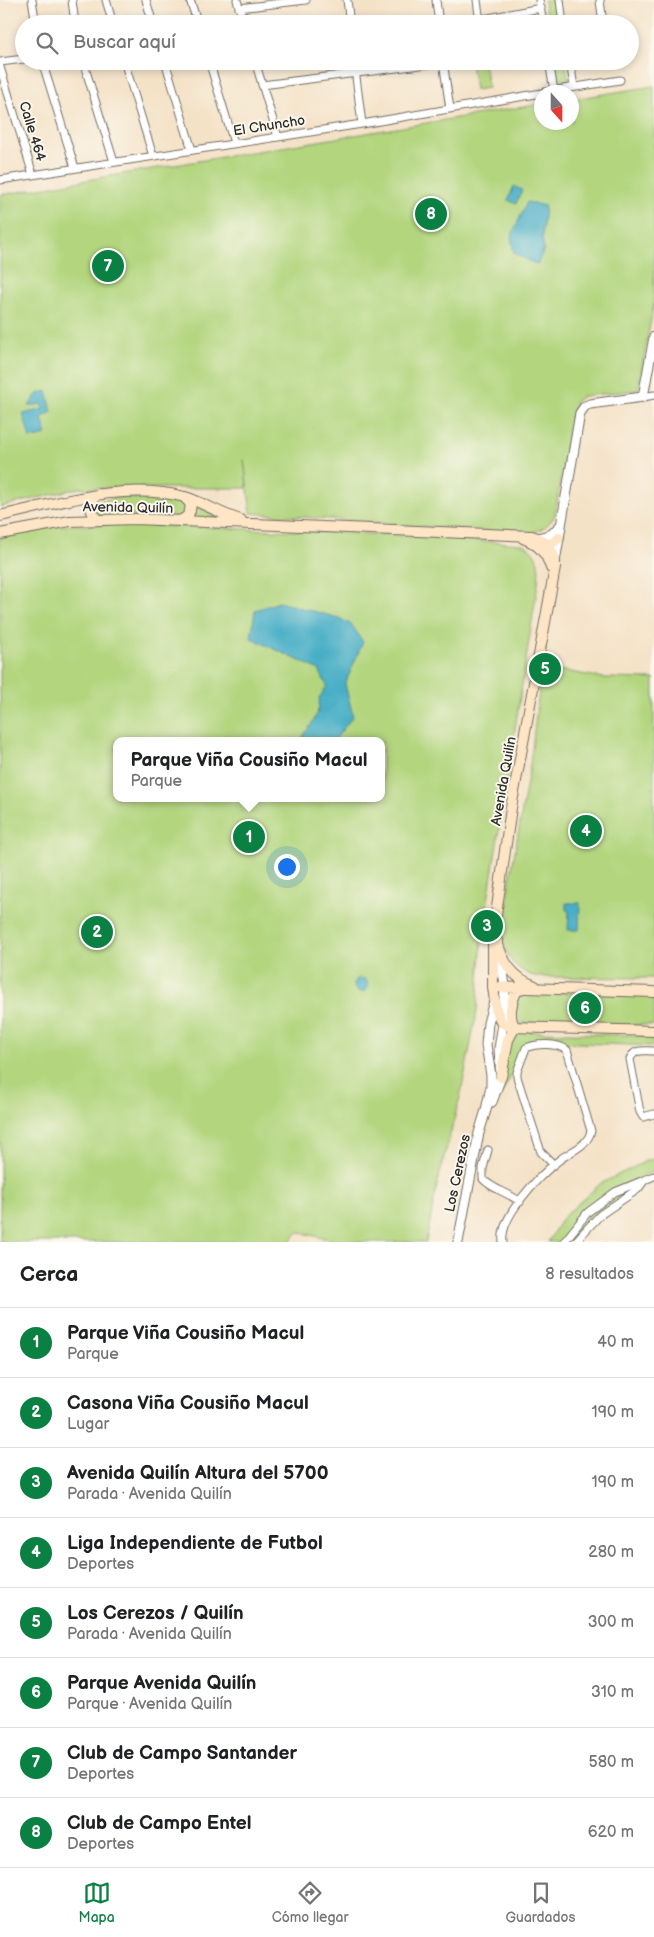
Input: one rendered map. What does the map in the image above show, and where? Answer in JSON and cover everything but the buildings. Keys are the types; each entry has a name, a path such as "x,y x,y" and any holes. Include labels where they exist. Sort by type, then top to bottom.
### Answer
{"main road":[{"name":"Avenida Quilín","path":"0,516 99,494 154,493 184,497 224,514 256,524"},
{"path":"98,519 90,508 92,499 99,494"},
{"path":"178,521 186,518 191,511 190,502 184,497"},
{"name":"Avenida Quilín","path":"0,534 56,522 98,519 517,536 542,544 549,562 552,581"},
{"path":"555,562 542,544 559,538"},
{"name":"Avenida Quilín","path":"503,1023 497,1015 494,1001 492,945 511,808 555,562"},
{"path":"494,931 502,960 518,977 531,985 546,989"},
{"path":"493,987 654,992"},
{"path":"515,1028 511,1020 514,998 516,992 522,988"},
{"path":"503,1023 515,1028 654,1030"},
{"path":"501,1077 508,1040 515,1028"}],"street":[{"path":"32,0 34,15"},
{"path":"72,0 74,15"},
{"path":"106,0 110,15"},
{"path":"146,0 150,15"},
{"path":"190,0 195,15"},
{"path":"237,0 241,15"},
{"path":"239,8 306,0"},
{"path":"347,0 349,15"},
{"path":"436,0 438,15"},
{"path":"477,0 479,15"},
{"path":"539,0 542,15"},
{"path":"560,0 562,15"},
{"path":"600,0 602,15"},
{"path":"504,15 541,8"},
{"path":"0,62 15,60"},
{"name":"Calle 464","path":"0,67 34,175"},
{"path":"45,70 75,168"},
{"path":"86,70 114,162"},
{"path":"127,70 153,156"},
{"path":"168,70 192,150"},
{"path":"212,70 234,143"},
{"path":"258,70 278,136"},
{"path":"356,70 362,124"},
{"path":"262,85 380,70"},
{"path":"445,70 450,109"},
{"path":"550,70 553,85"},
{"path":"571,70 574,85"},
{"name":"El Chuncho","path":"579,86 620,80"},
{"name":"El Chuncho","path":"0,180 362,124 534,95"},
{"path":"644,397 654,337"},
{"path":"555,562 579,417 582,409 590,404 654,395"},
{"path":"542,544 561,524"},
{"name":"Los Cerezos","path":"486,1110 492,1102 501,1077 499,1049 505,988 502,960"},
{"name":"Los Cerezos","path":"458,1242 491,1081 486,1045 488,1023 494,1001"},
{"path":"503,1242 502,1232 520,1202 554,1165 589,1140 591,1131 567,1050 562,1046 532,1046 526,1048 517,1077 541,1152 554,1165"},
{"path":"654,1051 638,1050 632,1054 630,1059 640,1112 643,1117 654,1114"},
{"path":"488,1150 483,1168 483,1179 489,1185 505,1192 520,1202"},
{"path":"564,1242 588,1212 615,1192 651,1178"},
{"path":"575,1242 600,1215 651,1178"}],"green space":[{"path":"544,0 556,0 558,15 546,15"},
{"path":"472,70 485,70 488,88 475,90"},
{"path":"555,70 567,70 569,81 557,83"},
{"path":"654,86 654,303 638,390 583,396 576,401 571,415 555,515 543,528 525,534 251,513 244,460 247,488 79,488 0,507 0,195 534,105 534,130 579,130 579,98"},
{"path":"119,497 183,502 188,509 179,518 103,516 98,514 96,508 98,501"},
{"path":"194,505 221,518 192,517"},
{"path":"117,524 397,535 523,544 535,555 539,571 538,583 482,938 477,1011 461,1093 438,1180 426,1242 341,1242 298,1232 289,1242 0,1242 0,538 57,526"},
{"path":"542,667 604,678 654,679 654,978 538,977 525,973 516,966 504,946 502,922 530,765"},
{"path":"519,992 654,995 654,1025 518,1023 514,1021"},
{"path":"511,1031 654,1036 654,1046 530,1041 493,1110 506,1039"},
{"path":"654,1159 654,1171 606,1193 575,1222 562,1242 548,1242 562,1218 600,1184 648,1160"},
{"path":"629,1188 577,1235 572,1242 565,1242 593,1210 609,1198"}],"water":[{"path":"514,186 522,190 516,204 508,200"},
{"path":"527,202 545,206 542,237 544,250 537,265 514,253 511,237"},
{"path":"47,391 52,412 42,418 47,435 30,439 23,414 43,409 42,404 29,406 37,394"},
{"path":"279,602 339,618 352,625 363,642 345,684 353,716 337,737 302,737 316,715 319,698 327,686 319,670 251,638 255,610"},
{"path":"566,903 580,903 579,930 568,930 569,911 566,910"},
{"path":"358,978 364,978 368,985 364,992 358,992 354,988 354,982"}],"place":[{"name":"Club de Campo Entel","path":"431,214"},
{"name":"Club de Campo Santander","path":"108,266"},
{"name":"Los Cerezos / Quilín","path":"545,669"},
{"name":"Liga Independiente de Futbol","path":"586,831"},
{"name":"Parque Viña Cousiño Macul","path":"249,837"},
{"name":"Avenida Quilín Altura del 5700","path":"487,926"},
{"name":"Casona Viña Cousiño Macul","path":"97,932"},
{"name":"Parque Avenida Quilín","path":"585,1008"}]}
